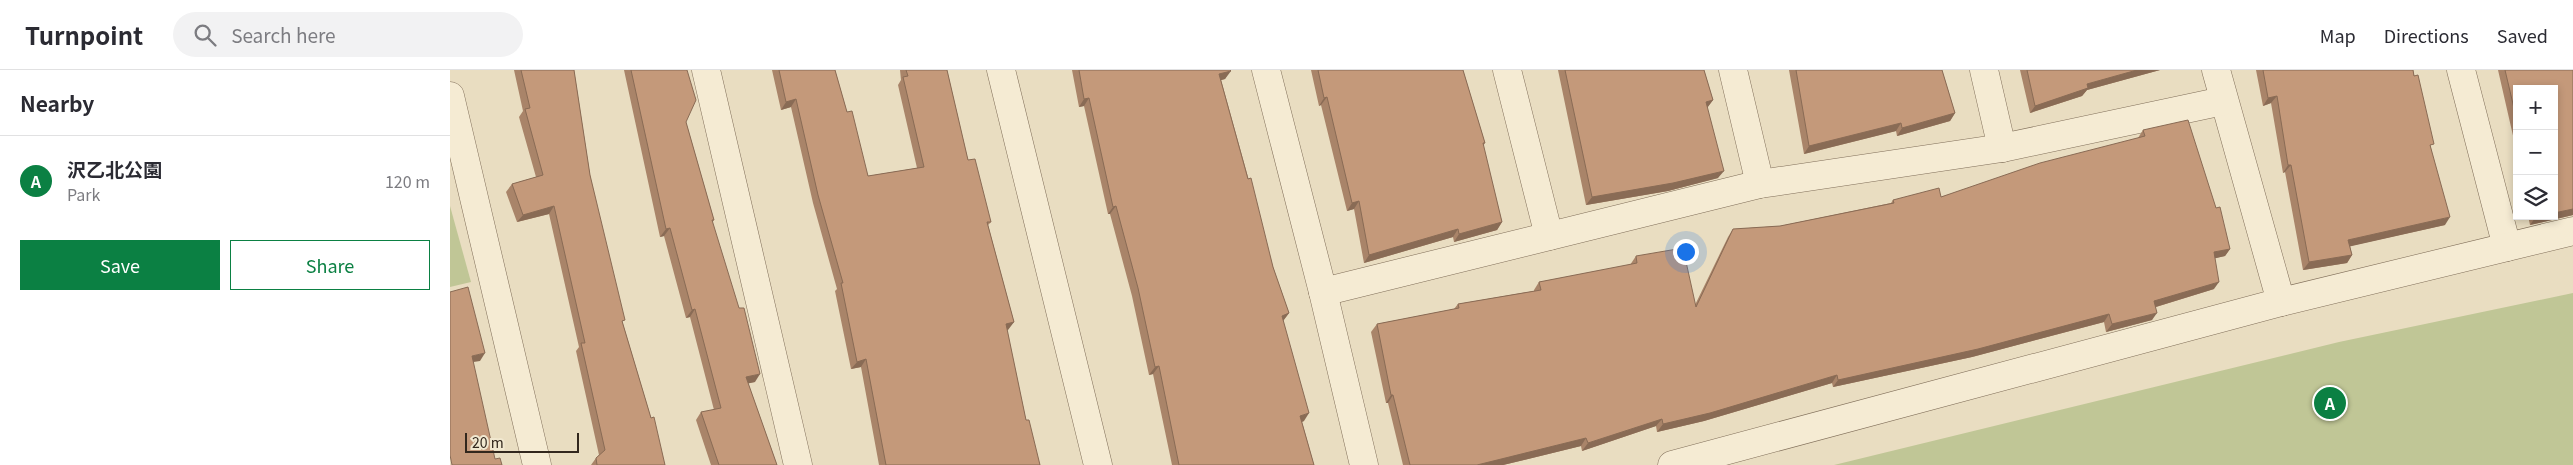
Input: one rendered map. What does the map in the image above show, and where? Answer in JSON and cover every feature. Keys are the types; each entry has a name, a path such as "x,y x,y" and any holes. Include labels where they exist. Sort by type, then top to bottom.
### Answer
{"street":[{"path":"706,70 798,465"},
{"path":"1001,70 1098,465"},
{"path":"1266,70 1323,292 1364,465"},
{"path":"1507,70 1550,236"},
{"path":"1733,70 1760,184"},
{"path":"1984,70 2002,148"},
{"path":"2216,70 2223,101 2281,302"},
{"path":"2461,70 2507,247"},
{"path":"450,96 536,465"},
{"path":"1323,292 1760,184 2002,148 2223,101"},
{"path":"1672,465 2281,302 2573,231"}],"green space":[{"path":"450,206 471,282 450,287"},
{"path":"2573,293 2573,465 1834,465 2339,342"}],"building":[{"path":"521,70 574,70 590,175 625,320 622,321 651,418 654,417 665,465 597,465 596,458 605,450 581,343 585,343 554,206 523,215 512,184 543,175 525,109 530,108"},
{"path":"631,70 687,70 696,100 686,122 714,220 712,220 739,308 744,308 760,374 746,377 777,465 719,465 701,412 721,408 695,309 692,310 670,228 666,229"},
{"path":"779,70 835,70 847,112 852,111 868,176 924,167 903,77 908,76 906,70 947,70 968,160 975,159 991,222 987,222 1014,322 1006,324 1026,420 1029,420 1040,465 886,465 866,359 857,362 841,283 843,283 818,195 796,99 786,102"},
{"path":"1079,70 1231,71 1219,74 1248,179 1251,178 1273,267 1289,313 1282,316 1309,413 1300,416 1314,465 1179,465 1159,366 1155,367 1138,288 1116,206 1113,207 1089,98 1084,99"},
{"path":"1318,70 1463,70 1485,143 1483,143 1502,222 1459,234 1458,229 1369,255 1359,201 1352,203 1327,97 1324,98"},
{"path":"1565,70 1704,70 1713,100 1706,102 1724,171 1673,183 1592,197"},
{"path":"1796,70 1942,70 1955,113 1902,128 1901,123 1809,146"},
{"path":"2027,70 2137,70 2087,84 2088,88 2035,106"},
{"path":"2263,70 2413,70 2414,76 2418,75 2434,144 2430,145 2450,217 2348,240 2352,255 2309,262 2291,165 2288,165 2277,96 2268,98"},
{"path":"2505,70 2573,70 2573,209 2558,212 2558,85 2513,85 2513,104"},
{"path":"2188,120 2216,208 2220,207 2230,249 2214,252 2219,282 2154,301 2157,313 2112,324 2109,314 1978,349 1838,380 1837,375 1710,413 1663,424 1662,419 1588,443 1586,438 1477,465 1410,465 1393,395 1391,395 1377,324 1459,308 1458,304 1541,290 1539,282 1637,263 1636,256 1683,248 1696,307 1733,229 1780,226 1894,203 1893,200 1939,188 1941,197 2040,163 2145,136 2143,130"},
{"path":"468,287 485,353 472,356 495,459 500,458 502,465 452,465 450,455 450,292"}],"place":[{"name":"沢乙北公園","path":"2330,403"}]}
